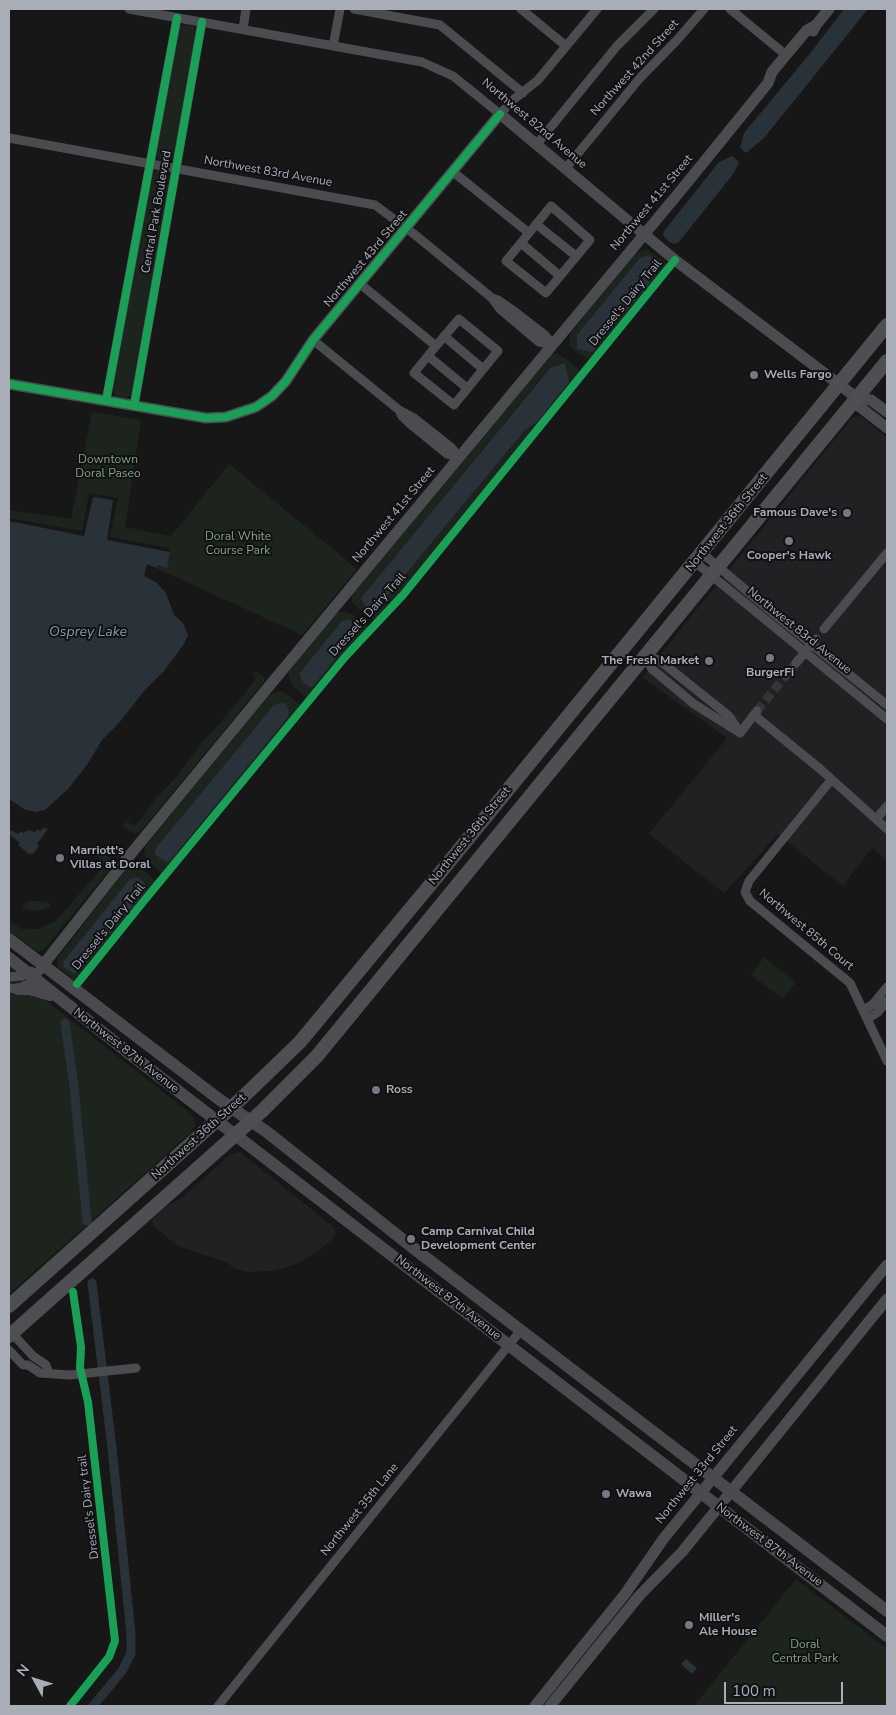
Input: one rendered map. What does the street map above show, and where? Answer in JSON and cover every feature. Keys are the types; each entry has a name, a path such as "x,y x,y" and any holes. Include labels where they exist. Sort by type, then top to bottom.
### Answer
{"main road":[{"name":"Northwest 36th Street","path":"9,1306 232,1108 292,1050 542,749 887,325"},
{"name":"Northwest 36th Street","path":"10,1333 235,1134 317,1056 887,361"},
{"path":"628,644 645,657"},
{"path":"542,749 558,763"},
{"name":"Northwest 87th Avenue","path":"9,939 148,1046 308,1163 428,1259 887,1611"},
{"path":"378,982 374,971 384,941"},
{"name":"Northwest 87th Avenue","path":"9,958 217,1121 887,1636"},
{"path":"14,988 30,989 57,997"},
{"path":"98,1029 121,1034 138,1046 148,1046"},
{"path":"132,1225 134,1204 142,1187"},
{"path":"116,1240 122,1218 121,1206"},
{"path":"417,1274 428,1259"}],"street":[{"name":"Northwest 82nd Avenue","path":"129,9 416,61 435,67 458,79 668,254 857,398 871,400 887,412"},
{"path":"243,29 246,9"},
{"path":"333,46 340,9"},
{"path":"354,9 440,25 523,93"},
{"path":"521,9 566,46"},
{"name":"Northwest 43rd Street","path":"9,384 195,417 216,418 246,412 265,402 293,373 313,340 500,114 511,102 538,80 597,9"},
{"path":"537,144 621,41 654,9"},
{"name":"Northwest 42nd Street","path":"566,168 634,84 704,9"},
{"path":"730,9 786,55"},
{"name":"Northwest 41st Street","path":"14,988 28,985 31,976 43,965 237,725 768,83 778,76 812,34 816,25 829,9"},
{"name":"Central Park Boulevard","path":"106,401 177,18"},
{"name":"Central Park Boulevard","path":"134,406 202,22"},
{"name":"Northwest 41st Street","path":"768,83 772,72 786,55 807,30 816,25"},
{"name":"Northwest 83rd Avenue","path":"9,138 375,205 492,298 500,309 539,342 553,345"},
{"path":"452,171 529,233"},
{"path":"551,206 590,240 546,293 506,261 529,233 551,206"},
{"path":"536,224 576,256"},
{"path":"521,243 560,276"},
{"path":"359,283 436,346"},
{"path":"459,319 498,351 454,405 414,373 436,346 459,319"},
{"path":"444,336 484,369"},
{"path":"313,340 399,410 409,423 447,454 459,458"},
{"path":"428,356 467,388"},
{"name":"Northwest 82nd Avenue","path":"857,398 860,407 887,428"},
{"path":"824,629 887,553"},
{"name":"Northwest 83rd Avenue","path":"699,557 805,652 887,720"},
{"name":"Northwest 83rd Avenue","path":"715,571 814,642 887,705"},
{"path":"796,663 814,642"},
{"path":"645,657 659,660 688,683 729,716 740,733"},
{"path":"645,657 652,669 696,706 740,733"},
{"path":"681,693 688,683"},
{"path":"740,733 755,713 887,829"},
{"name":"Northwest 85th Court","path":"831,780 748,882 745,892 750,901 850,983 887,1061"},
{"path":"876,820 887,806"},
{"name":"Northwest 41st Street","path":"9,977 31,976"},
{"path":"865,1015 887,987"},
{"path":"865,1015 877,1014 887,1001"},
{"name":"Northwest 33rd Street","path":"535,1706 625,1594 654,1551 700,1492 887,1265"},
{"path":"550,1706 639,1596 672,1562 887,1299"},
{"name":"Northwest 35th Lane","path":"218,1706 521,1330"},
{"path":"10,1333 33,1356 46,1365 49,1373"},
{"path":"9,1350 23,1365 28,1365 40,1373 66,1375 136,1368"}],"shaded area":[{"path":"857,416 862,417 887,438 887,860 872,848 843,886 778,834 724,893 649,834 727,738 642,677 851,419"},
{"path":"240,1152 335,1228 333,1239 316,1253 294,1265 272,1271 247,1272 235,1269 226,1262 178,1246 153,1225 152,1220 164,1208 180,1199 230,1155"}],"green space":[{"path":"185,24 194,26 196,30 175,155 167,162 160,160 156,155 179,27"},
{"path":"157,170 168,173 171,180 133,391 126,398 116,397 112,389 152,175"},
{"path":"647,249 669,265 605,343 589,359 573,350 569,340 571,333 635,253"},
{"path":"552,354 558,354 565,358 582,372 398,597 375,621 356,606 352,601 352,595","holes":["565,364 537,422 525,430 375,611 366,608 362,597 549,368"]},
{"name":"Doral White Course Park","path":"92,412 141,420 125,527 171,536 229,464 357,569 302,635 156,568 158,565 167,567 165,558 169,557 170,548 110,537 118,498 89,493 82,531 9,518 9,510 71,519"},
{"path":"340,612 354,615 369,627 308,699 292,686 288,673 333,615"},
{"path":"256,671 264,677 264,682 140,832 134,833 130,831 123,825 127,821 134,826 141,818 256,679 253,675"},
{"path":"281,691 302,706 163,874 145,857 144,850 146,845 269,695"},
{"path":"101,851 110,858 112,864 109,870 44,949 38,952 9,931 9,920 21,929 38,929 56,921 102,868 101,860 97,855"},
{"path":"132,866 139,867 157,882 76,982 58,967 57,959 126,869"},
{"path":"30,901 50,903 50,906 43,910 31,911 23,908 23,905"},
{"path":"764,957 796,982 783,999 751,975"},
{"path":"9,968 17,973 41,997 190,1113 194,1118 195,1126 190,1133 9,1294"},
{"name":"Doral Central Park","path":"796,1579 887,1649 887,1706 694,1706"}],"water":[{"path":"844,9 868,9 764,138 746,153 740,148 744,133"},
{"path":"732,156 739,162 734,173 678,243 674,244 668,241 663,235 664,231 719,162"},
{"path":"649,255 660,264 653,279 592,352 577,349 577,335 640,258"},
{"path":"565,363 569,382 537,422 525,430 375,611 366,608 361,598 550,368"},
{"name":"Osprey Lake","path":"93,497 113,500 107,540 170,552 169,557 165,557 169,558 167,568 158,565 156,568 147,564 144,576 157,583 166,593 174,615 183,623 188,635 184,644 164,671 144,691 119,723 102,740 87,765 68,789 45,810 36,812 26,810 9,799 9,521 84,536"},
{"path":"348,619 356,622 358,626 357,633 313,686 310,687 304,683 299,674 342,621"},
{"path":"286,704 289,711 288,717 170,861 166,862 155,854 156,848 274,705"},
{"path":"44,828 48,829 37,844 39,846 34,853 29,854 9,834 11,830 18,834 21,831 23,833 29,830 35,832 37,829 40,831"},
{"path":"136,877 146,885 146,890 84,966 74,974 63,967 64,961 130,879"},
{"path":"686,1659 697,1668 692,1674 681,1664"}],"waterway":[{"path":"65,1023 74,1087 87,1221"},
{"path":"92,1283 112,1448 131,1634 131,1653 122,1671 93,1706"}],"tunnel":[{"path":"757,711 796,663"}],"cycle path":[{"path":"106,401 177,18"},
{"path":"134,406 202,22"},
{"path":"9,384 206,418 226,417 256,407 272,396 286,381 313,340 500,114"},
{"name":"Dressel's Dairy Trail","path":"77,984 345,657 403,595 675,260"},
{"name":"Dressel's Dairy trail","path":"70,1706 109,1657 115,1641 88,1402 80,1368 81,1347 73,1292"}],"place":[{"name":"Wells Fargo","path":"754,375"},
{"name":"Famous Dave's","path":"847,513"},
{"name":"Cooper's Hawk","path":"789,541"},
{"name":"BurgerFi","path":"770,658"},
{"name":"The Fresh Market","path":"709,661"},
{"name":"Marriott's Villas at Doral","path":"60,858"},
{"name":"Ross","path":"376,1090"},
{"name":"Camp Carnival Child Development Center","path":"411,1239"},
{"name":"Wawa","path":"606,1494"},
{"name":"Miller's Ale House","path":"689,1625"}],"park label":[{"name":"Downtown Doral Paseo","path":"108,467"}]}
